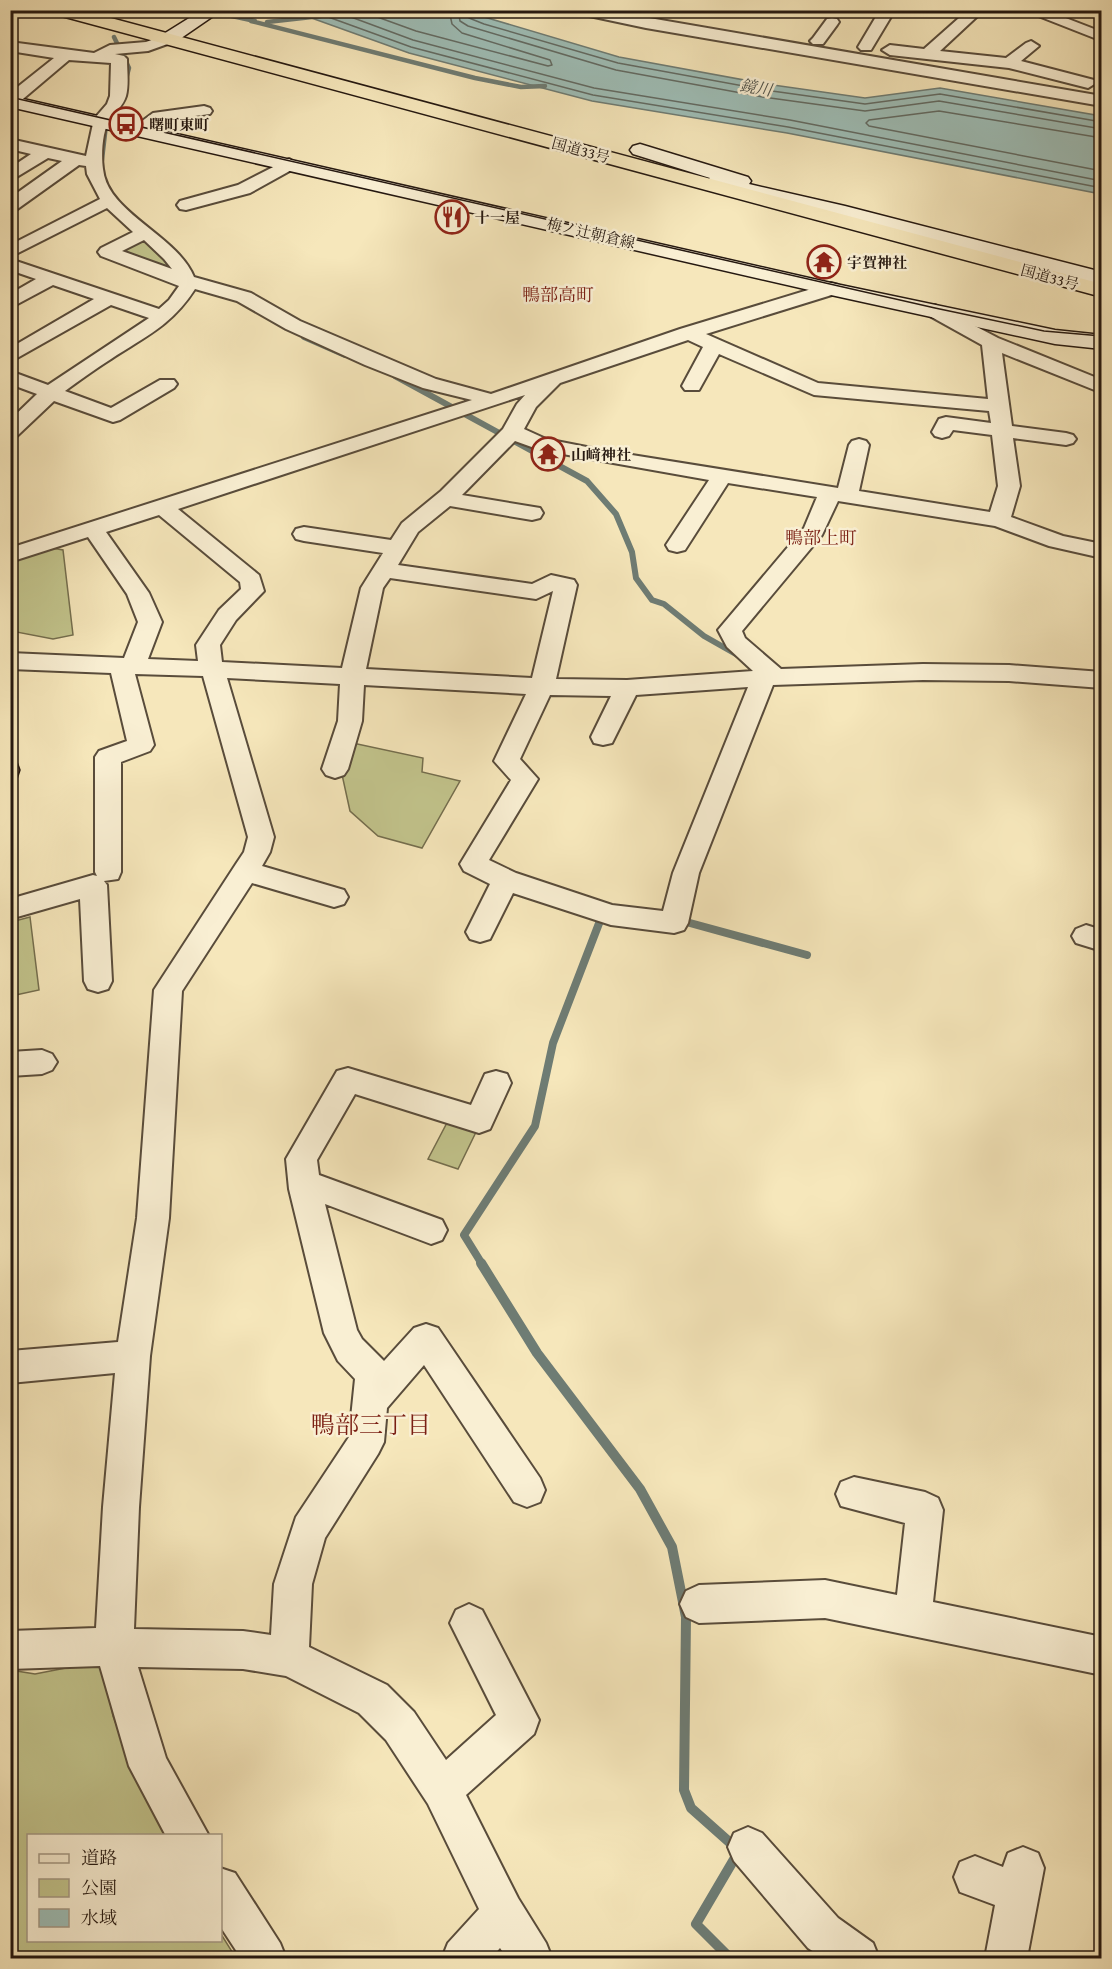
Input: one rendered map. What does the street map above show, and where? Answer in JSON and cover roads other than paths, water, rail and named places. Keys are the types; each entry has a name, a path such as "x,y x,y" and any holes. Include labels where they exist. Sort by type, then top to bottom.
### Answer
{"highway":[{"name":"国道33号","path":"60,10 176,35 633,156 1101,291"},
{"name":"国道33号","path":"104,10 176,35"},
{"name":"国道33号","path":"633,156 877,209 1101,269"}],"main road":[{"path":"176,35 214,10"},
{"name":"梅ノ辻朝倉線","path":"11,101 831,289 1055,337 1101,342"},
{"path":"633,156 1101,279"}],"street":[{"path":"580,10 646,24 1101,103"},
{"path":"866,47 888,10"},
{"path":"927,54 977,10"},
{"path":"1030,10 1101,37"},
{"path":"712,20 866,47 1009,63 1101,86"},
{"path":"818,40 832,22"},
{"path":"96,58 122,47 148,46 176,35"},
{"path":"10,46 66,55 119,59 120,80 116,101 101,122 94,163 95,173 109,202 146,233 179,266 188,286 176,304 147,330 104,355 52,392 10,432"},
{"path":"1009,63 1030,46"},
{"path":"11,101 66,55"},
{"path":"138,130 159,116 204,111"},
{"path":"10,144 94,163"},
{"path":"10,176 45,152"},
{"path":"10,206 76,159"},
{"path":"186,205 244,189 289,164"},
{"path":"10,252 109,202"},
{"path":"72,219 123,244"},
{"path":"146,233 107,252 244,297 293,326 372,361 430,384 487,400"},
{"path":"10,264 162,316"},
{"path":"10,302 51,278"},
{"path":"10,555 61,530 93,529 378,438 687,333 831,289"},
{"path":"10,356 109,298"},
{"path":"935,311 991,342 1101,387"},
{"path":"687,333 814,389 1000,406"},
{"path":"991,342 1009,486 999,520"},
{"path":"692,386 714,345"},
{"path":"335,769 350,721 352,677 372,588 410,528 445,499 508,436 527,404 556,376"},
{"path":"10,377 113,416 167,384"},
{"path":"942,432 946,423 1066,439"},
{"path":"508,436 540,444 999,520 1057,541 1101,551"},
{"path":"770,678 735,642 730,630 814,530 838,494 859,445"},
{"path":"677,545 723,474"},
{"path":"445,499 532,513"},
{"path":"161,507 251,580 253,591 227,615 208,645 212,669 261,837 257,852 246,872 168,990 153,1218 124,1357 121,1507 105,1648 149,1766 188,1834"},
{"path":"93,529 138,593 150,622 127,665 141,745 108,757 108,872"},
{"path":"304,534 397,548"},
{"path":"383,570 536,592 551,582 566,585 542,687 507,761 525,779 473,864 506,880 611,915 674,923 686,873 770,678"},
{"path":"10,661 212,669 542,687 627,688 770,678 923,672 1009,673 1101,680"},
{"path":"603,737 627,688"},
{"path":"246,872 334,897"},
{"path":"480,932 506,880"},
{"path":"10,909 93,885 98,981"},
{"path":"10,1064 42,1062"},
{"path":"289,1658 293,1584 309,1530 366,1442 374,1373 350,1350 341,1333 304,1183 301,1160 335,1076 479,1120 496,1083"},
{"path":"304,1183 430,1230"},
{"path":"371,1401 426,1338 527,1490"},
{"path":"10,1367 124,1357"},
{"path":"854,1494 925,1510 914,1617"},
{"path":"699,1604 825,1599 1101,1656"},
{"path":"442,1790 520,1720 469,1623"},
{"path":"10,1650 105,1648 243,1650 289,1658 373,1699 400,1726 442,1790 503,1913 531,1959"},
{"path":"748,1847 823,1933 858,1959"},
{"path":"975,1877 1021,1880 1006,1959"},
{"path":"222,1891 265,1959"},
{"path":"463,1959 503,1913"}],"water":[{"name":"鏡川","path":"292,11 464,11 619,57 766,84 865,98 940,88 1101,116 1101,194 787,133 592,101 409,53"}],"waterway":[{"path":"218,13 255,21"},
{"path":"267,22 321,16"},
{"path":"251,21 475,78 521,87 545,86"},
{"path":"114,37 129,68 125,83"},
{"path":"101,168 106,125"},
{"path":"304,337 345,355"},
{"path":"395,376 587,481 616,514 632,552 636,578 652,600 664,604 704,636 741,657"},
{"path":"482,1264 464,1235 535,1126 553,1043 603,913"},
{"path":"679,920 807,955"},
{"path":"481,1263 537,1353 640,1489 672,1547 686,1617 684,1790 691,1808 736,1848 736,1856 696,1924 730,1958"}],"tram line":[{"path":"10,97 935,308 1044,331 1102,336"}],"place":[{"name":"曙町東町","path":"126,124"},
{"name":"十一屋","path":"452,217"},
{"name":"宇賀神社","path":"824,262"},
{"name":"山﨑神社","path":"548,454"}],"district":[{"name":"鴨部高町","path":"558,294"},
{"name":"鴨部上町","path":"821,537"},
{"name":"鴨部三丁目","path":"371,1424"}]}
